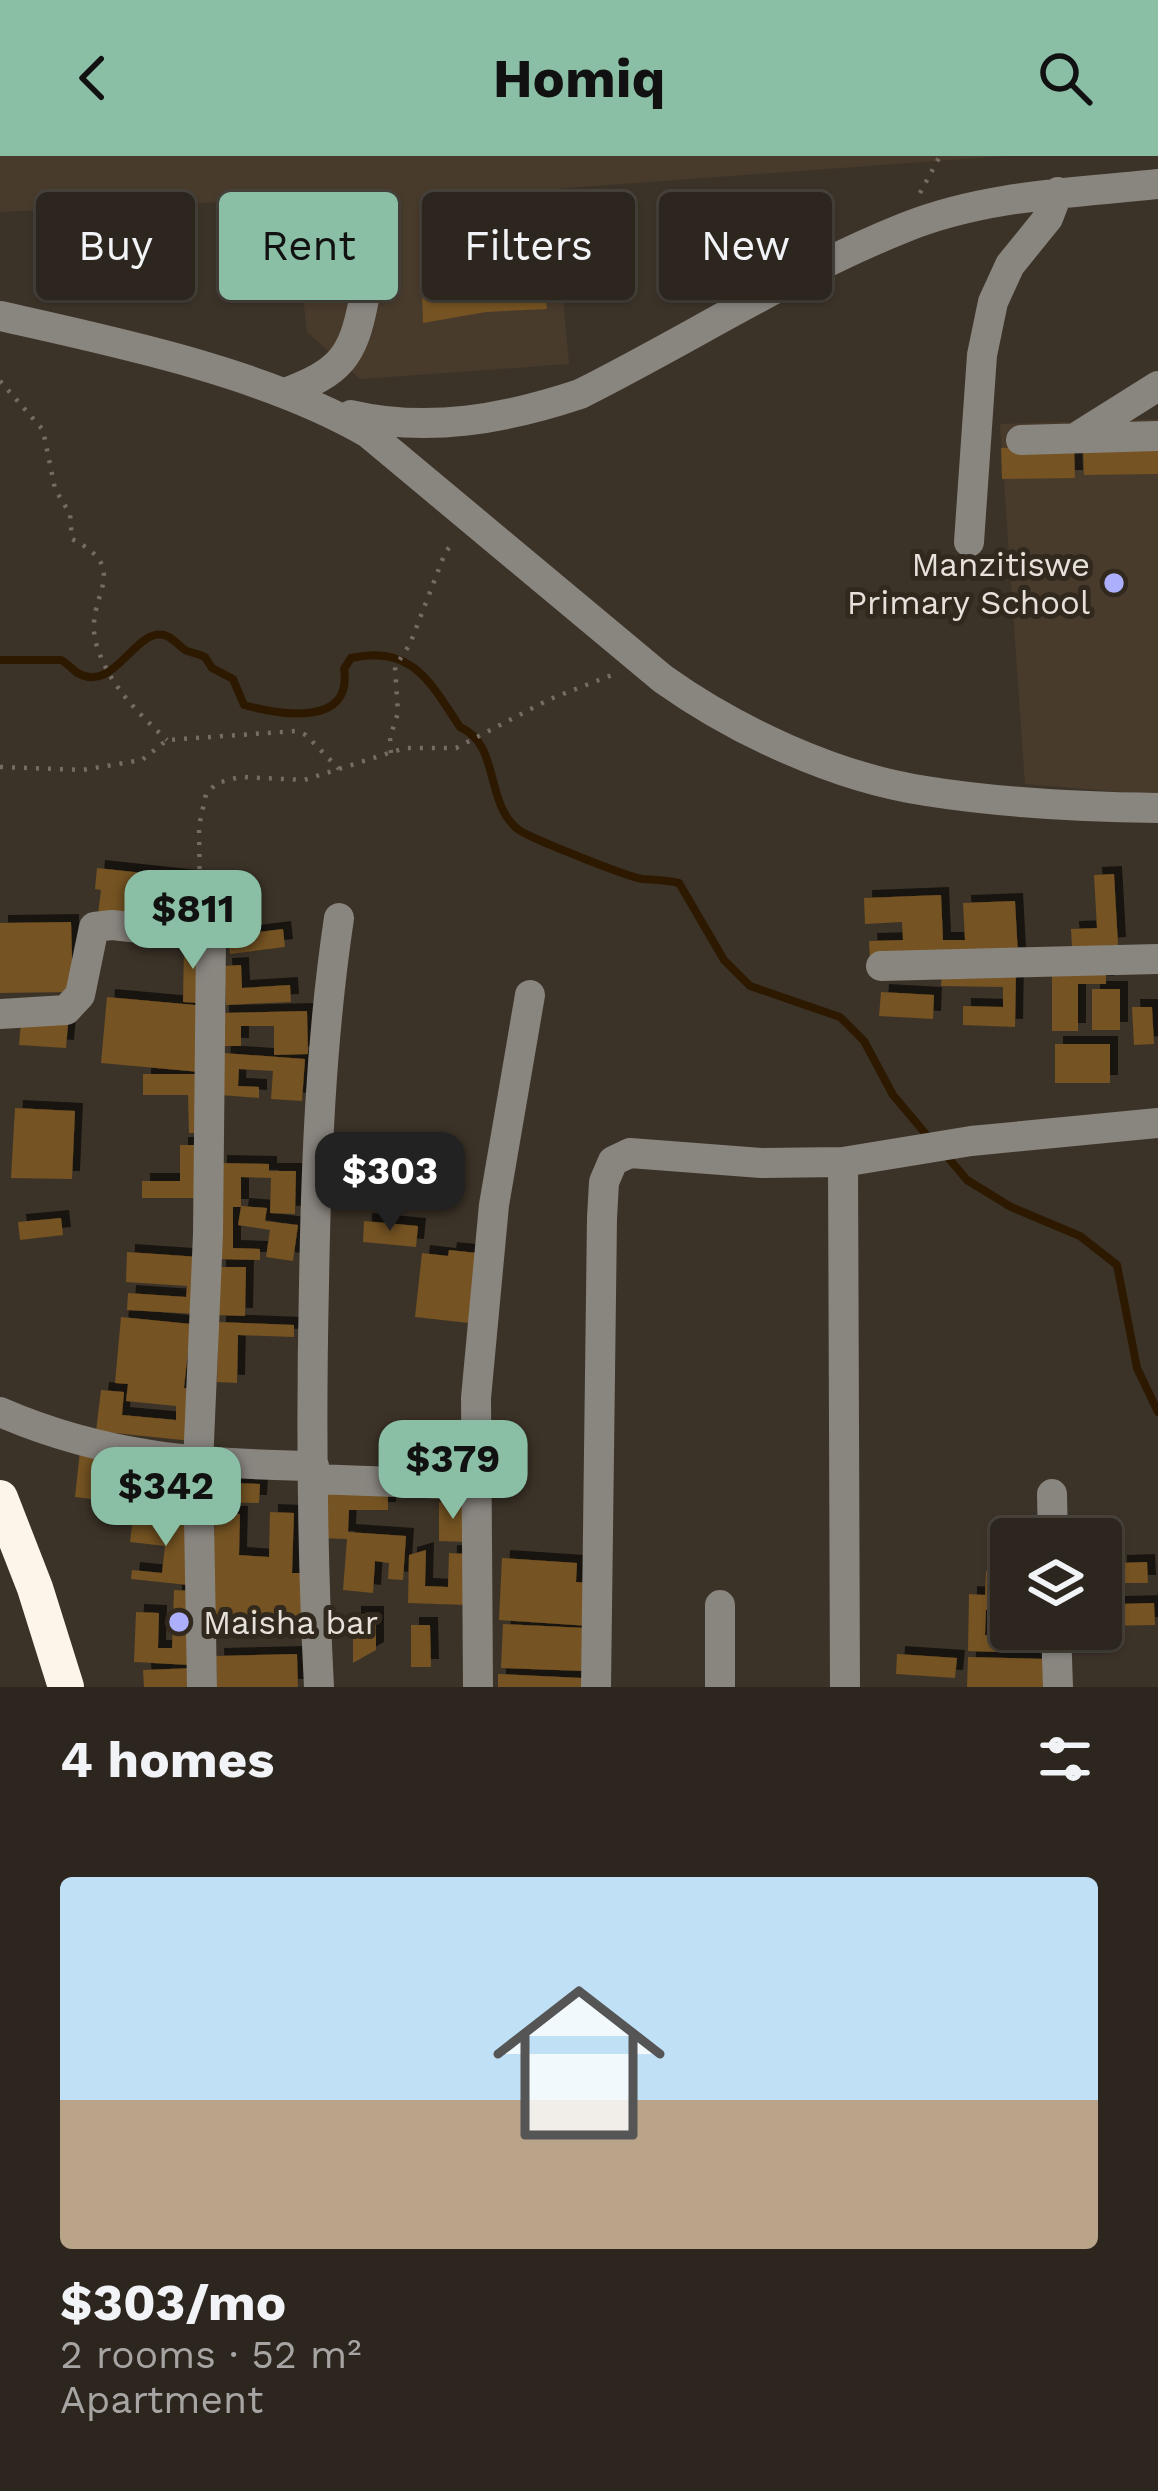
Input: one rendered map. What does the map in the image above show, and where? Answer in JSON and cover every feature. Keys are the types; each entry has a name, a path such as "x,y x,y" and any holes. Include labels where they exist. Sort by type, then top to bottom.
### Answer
{"highway":[{"path":"0,1498 66,1687"}],"street":[{"path":"328,410 391,424 524,413 580,394 908,226 970,208 1058,192 1158,184"},
{"path":"969,542 982,355 993,302 1010,266 1048,218 1058,192"},
{"path":"285,393 322,379 343,362 358,329 364,300"},
{"path":"0,316 132,348 328,410 368,433 645,665 710,712 763,739 923,791 1158,808"},
{"path":"1074,437 1158,386"},
{"path":"1021,440 1158,436"},
{"path":"320,1687 314,1473 316,1198 329,984 339,918"},
{"path":"0,1014 66,1010 80,994 94,927 112,925 212,939 208,1234 197,1464 202,1687"},
{"path":"880,966 1158,958"},
{"path":"478,1687 476,1398 494,1205 530,995"},
{"path":"596,1687 602,1218 604,1182 613,1162 630,1154 761,1163 843,1162 971,1141 1158,1123"},
{"path":"843,1162 845,1687"},
{"path":"0,1412 98,1446 197,1464 476,1485"},
{"path":"1052,1494 1053,1518"},
{"path":"720,1605 720,1687"},
{"path":"1057,1650 1058,1687"}],"path":[{"path":"0,381 43,430 56,489 70,514 72,539 94,552 104,566 93,622 106,671 124,698 167,740"},
{"path":"391,753 390,737 398,713 394,667 410,644 445,553 458,535 476,524"},
{"path":"205,935 196,854 206,794 217,783 241,777 304,780 420,746 456,748 571,689 645,665"},
{"path":"0,766 49,771 118,765 142,760 167,740 296,731 306,735 339,769"}],"shaded area":[{"path":"0,156 1005,156 553,192 422,192 422,300 563,300 569,364 360,379 307,332 303,300 398,300 398,192 219,192 219,202 195,203 195,192 36,192 36,210 0,212"},
{"path":"1158,419 1158,795 1025,784 1000,424"}],"building":[{"path":"422,300 546,300 547,309 486,312 423,323"},
{"path":"1158,442 1158,474 1084,475 1083,443"},
{"path":"1074,446 1075,478 1002,479 1001,448"},
{"path":"97,868 190,878 185,924 98,914"},
{"path":"1114,874 1118,945 1072,948 1071,929 1097,928 1094,875"},
{"path":"941,895 943,940 965,940 963,903 1015,901 1018,955 870,961 869,941 903,940 902,922 865,924 864,898"},
{"path":"71,922 73,992 0,993 0,923"},
{"path":"283,929 285,947 230,954 227,936"},
{"path":"184,942 203,943 201,1003 183,1002"},
{"path":"241,965 242,988 290,985 291,1002 226,1005 224,966"},
{"path":"942,969 1016,971 1015,1027 963,1025 963,1006 1003,1007 1003,987 941,986"},
{"path":"1052,971 1106,971 1106,984 1078,984 1078,1031 1052,1031"},
{"path":"1092,989 1120,989 1120,1030 1092,1030"},
{"path":"881,992 934,995 933,1019 879,1016"},
{"path":"107,997 206,1006 200,1072 101,1063"},
{"path":"1132,1007 1152,1007 1154,1044 1134,1045"},
{"path":"307,1011 308,1054 274,1055 274,1026 241,1026 241,1046 222,1046 221,1013"},
{"path":"21,1022 68,1024 66,1048 19,1045"},
{"path":"1055,1044 1110,1044 1110,1083 1055,1083"},
{"path":"223,1053 305,1059 302,1101 271,1099 273,1071 239,1069 238,1086 259,1087 259,1098 220,1095"},
{"path":"143,1074 205,1074 205,1133 189,1133 188,1095 143,1095"},
{"path":"15,1108 75,1111 72,1179 11,1178"},
{"path":"180,1145 199,1145 199,1198 142,1198 142,1181 180,1181"},
{"path":"219,1163 269,1164 269,1171 296,1171 295,1214 270,1213 271,1178 241,1177 241,1206 267,1208 265,1221 298,1225 293,1261 266,1257 270,1230 238,1225 241,1207 233,1207 233,1248 260,1249 260,1260 217,1259"},
{"path":"61,1218 63,1235 20,1240 18,1222"},
{"path":"364,1221 418,1226 416,1247 363,1242"},
{"path":"449,1250 477,1253 469,1323 415,1317 422,1253 448,1256"},
{"path":"127,1252 200,1257 196,1314 127,1310 128,1293 186,1297 187,1286 126,1282"},
{"path":"218,1267 246,1267 245,1316 217,1315"},
{"path":"121,1317 191,1324 184,1388 196,1389 191,1441 96,1431 101,1390 124,1392 122,1415 176,1420 176,1406 126,1401 128,1384 115,1383"},
{"path":"218,1322 294,1325 294,1337 238,1335 237,1383 217,1382"},
{"path":"80,1451 121,1455 116,1502 75,1497"},
{"path":"215,1471 230,1472 230,1483 260,1484 259,1503 214,1502"},
{"path":"320,1488 388,1489 388,1510 349,1510 348,1532 406,1536 403,1580 388,1579 389,1563 375,1561 373,1593 343,1590 347,1539 319,1538"},
{"path":"439,1502 467,1502 467,1542 439,1541"},
{"path":"270,1512 294,1513 292,1573 305,1573 303,1624 211,1620 215,1513 240,1514 239,1555 269,1557"},
{"path":"133,1517 195,1525 188,1585 131,1579 132,1570 162,1573 165,1546 130,1542"},
{"path":"426,1550 425,1586 448,1587 449,1553 468,1554 466,1605 408,1603 409,1555"},
{"path":"502,1558 577,1563 576,1582 593,1583 590,1626 499,1620"},
{"path":"1147,1562 1148,1583 1122,1583 1122,1563"},
{"path":"986,1571 990,1571 985,1635 990,1635 990,1650 1024,1653 968,1651 969,1594 985,1595"},
{"path":"174,1590 193,1591 190,1665 134,1662 136,1612 159,1613 158,1648 172,1648"},
{"path":"1154,1603 1155,1625 1122,1626 1122,1604"},
{"path":"353,1614 376,1614 376,1650 353,1663"},
{"path":"503,1624 586,1628 584,1671 501,1668"},
{"path":"411,1625 430,1625 431,1667 411,1667"},
{"path":"297,1654 298,1687 217,1687 216,1656"},
{"path":"897,1654 957,1658 955,1678 896,1674"},
{"path":"968,1657 1048,1659 1047,1687 967,1687"},
{"path":"195,1668 196,1687 144,1687 143,1670"},
{"path":"498,1674 582,1678 582,1687 498,1687"}],"waterway":[{"path":"0,660 61,660 89,677 113,669 143,641 164,635 233,679 244,705 294,713 326,709 337,700 351,658 372,655 404,662 417,670 460,727 482,747 501,805 519,830 633,877 679,883 724,960 750,986 840,1017 864,1041 893,1095 930,1139"},
{"path":"945,1154 967,1180 1011,1207 1080,1236 1117,1265 1137,1368 1158,1412"}],"place":[{"name":"Manzitiswe Primary School","path":"1114,583"},
{"name":"Maisha bar","path":"179,1622"}]}
